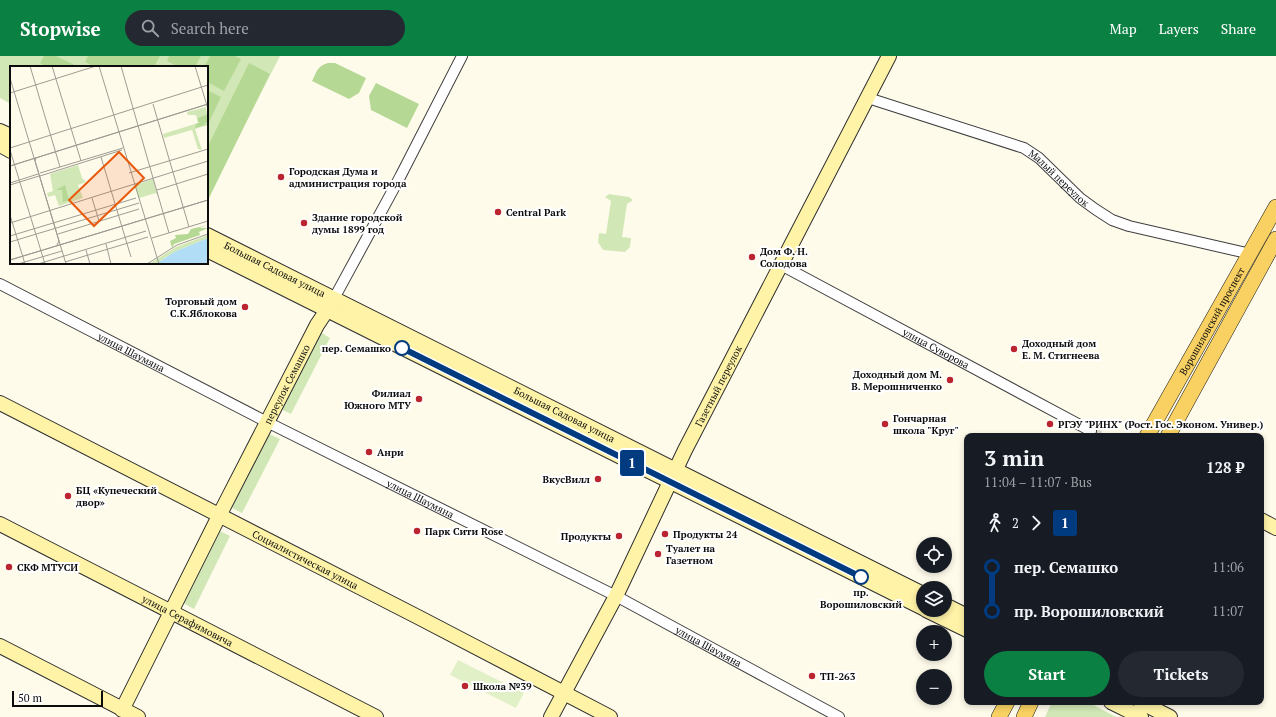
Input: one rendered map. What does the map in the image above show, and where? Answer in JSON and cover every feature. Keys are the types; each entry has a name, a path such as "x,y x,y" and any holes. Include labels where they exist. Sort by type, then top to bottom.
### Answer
{"main road":[{"name":"Ворошиловский проспект","path":"1149,433 1251,254 1276,207"},
{"name":"Ворошиловский проспект","path":"1170,433 1276,239"},
{"path":"999,717 1005,705"},
{"path":"1024,717 1030,705"}],"street":[{"name":"переулок Семашко","path":"121,713 267,422 318,325 400,177 462,56"},
{"name":"Газетный переулок","path":"551,717 616,596 673,476 889,56"},
{"name":"Малый переулок","path":"868,98 1024,148 1039,158 1080,198 1112,220 1129,226 1251,254"},
{"path":"0,131 10,136"},
{"path":"0,145 10,150"},
{"name":"Большая Садовая улица","path":"208,236 331,304 673,476 916,604"},
{"name":"Большая Садовая улица","path":"208,250 331,304"},
{"name":"улица Суворова","path":"781,265 1091,431"},
{"name":"улица Шаумяна","path":"0,284 267,422 616,596 839,717"},
{"name":"Социалистическая улица","path":"0,403 610,717"},
{"name":"Большая Садовая улица","path":"673,476 916,591"},
{"path":"1264,522 1276,528"},
{"name":"улица Серафимовича","path":"0,524 376,717"},
{"path":"952,608 964,614"},
{"path":"940,617 964,629"},
{"path":"0,646 121,713 138,717"},
{"path":"1117,705 1141,717"},
{"path":"1146,705 1170,717"}],"green space":[{"path":"0,56 280,56 208,196 208,66 10,66 10,103 0,98"},
{"path":"44,56 56,56 77,66 44,66 40,63"},
{"path":"88,56 160,56 155,66 94,66 85,62"},
{"path":"169,56 201,56 196,66 177,66 167,61"},
{"path":"210,56 235,56 241,59 224,91 208,83 208,66 205,66"},
{"path":"249,63 270,74 209,198 208,146"},
{"path":"328,63 335,63 366,78 359,93 349,99 312,81 319,67"},
{"path":"376,83 419,104 407,128 371,110 369,96"},
{"path":"208,90 221,97 208,122"},
{"path":"609,194 629,197 633,200 627,204 622,237 631,238 630,247 625,252 603,250 598,242 599,233 606,234 611,201 605,197"},
{"path":"320,332 330,338 291,414 281,409"},
{"path":"269,434 280,439 242,513 232,508"},
{"path":"220,531 230,536 194,609 183,603"},
{"path":"458,660 524,693 516,708 450,675"},
{"path":"1051,705 1094,705 1116,717 1045,717"}],"tunnel":[{"path":"1091,431 1095,433"}],"bus line":[{"name":"1","path":"402,348 861,577"}],"place":[{"name":"Городская Дума и администрация города","path":"281,177"},
{"name":"Central Park","path":"498,212"},
{"name":"Здание городской думы 1899 год","path":"304,223"},
{"name":"Дом Ф. Н. Солодова","path":"752,257"},
{"name":"Торговый дом С.К.Яблокова","path":"245,307"},
{"name":"пер. Семашко","path":"402,348"},
{"name":"Доходный дом Е. М. Стигнеева","path":"1014,349"},
{"name":"Доходный дом М. В. Мерошниченко","path":"950,380"},
{"name":"Филиал Южного МТУ","path":"419,399"},
{"name":"Гончарная школа \"Круг\"","path":"885,424"},
{"name":"РГЭУ \"РИНХ\" (Рост. Гос. Эконом. Универ.)","path":"1050,424"},
{"name":"Анри","path":"369,452"},
{"name":"ВкусВилл","path":"598,479"},
{"name":"БЦ «Купеческий двор»","path":"68,496"},
{"name":"Парк Сити Rose","path":"417,531"},
{"name":"Продукты 24","path":"665,534"},
{"name":"Продукты","path":"619,536"},
{"name":"Туалет на Газетном","path":"658,554"},
{"name":"СКФ МТУСИ","path":"9,567"},
{"name":"пр. Ворошиловский","path":"861,577"},
{"name":"ТП-263","path":"812,676"},
{"name":"Школа №39","path":"465,686"}]}
